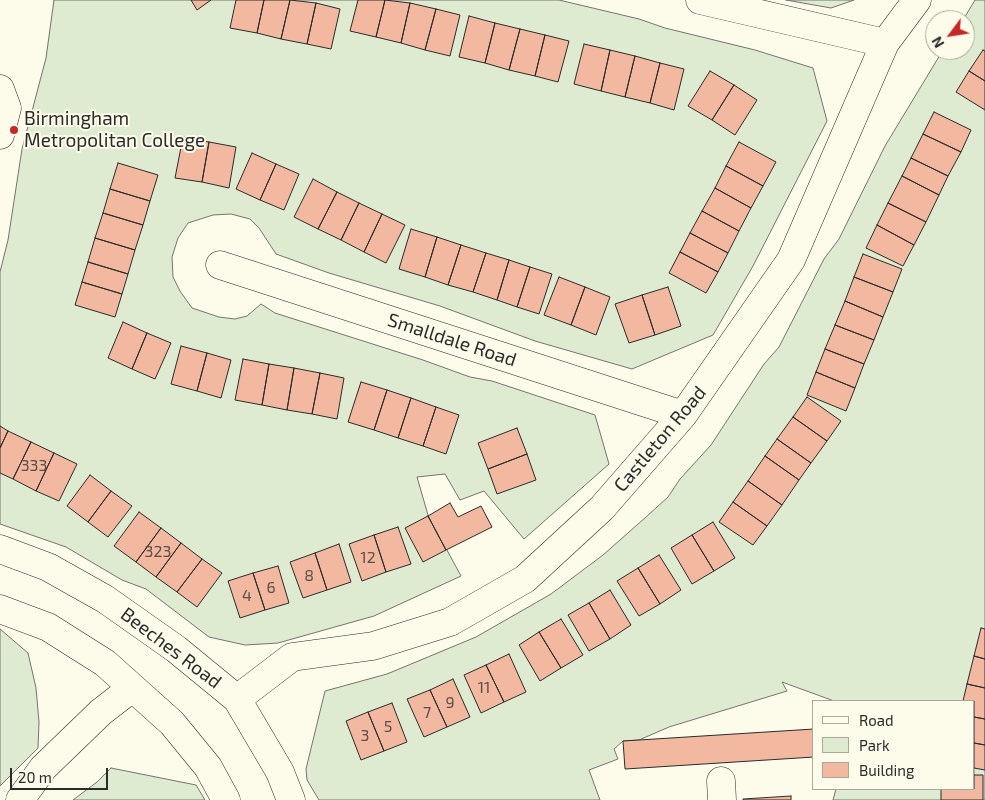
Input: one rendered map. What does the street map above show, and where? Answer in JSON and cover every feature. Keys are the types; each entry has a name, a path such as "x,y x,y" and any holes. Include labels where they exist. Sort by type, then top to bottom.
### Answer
{"street":[{"path":"700,0 885,44"},
{"name":"Castleton Road","path":"237,699 292,657 373,646 450,622 525,579 602,508 683,415 791,260 885,44 917,0"},
{"path":"0,89 7,108 0,136"},
{"name":"Smalldale Road","path":"220,265 683,415"},
{"name":"Beeches Road","path":"0,548 48,567 105,599 176,649 237,699 280,772 291,800"},
{"path":"0,608 48,627 105,663 172,723 208,767 226,800"},
{"path":"20,800 43,768 101,712 132,688"}],"green space":[{"path":"54,0 559,0 755,50 813,68 827,121 753,266 713,335 632,369 535,341 440,306 329,273 276,254 259,228 250,219 231,214 213,215 188,223 178,238 172,257 173,277 192,308 219,317 235,319 247,316 261,304 275,313 470,377 492,381 595,415 609,464 524,539 484,491 460,500 445,474 417,477 428,515 461,576 374,616 278,643 245,645 209,637 146,589 122,580 66,547 0,524 0,272 8,240 22,149 46,58"},
{"path":"786,0 854,0 831,8"},
{"path":"975,0 985,0 985,800 833,800 836,790 975,790 975,700 831,700 782,682 787,691 669,727 639,740 623,741 614,749 618,759 589,770 600,800 319,800 307,780 306,769 325,691 387,674 476,637 551,594 603,555 668,497 680,479 711,445 764,364 779,347 824,259 839,239 885,146 937,60 975,60 975,10 969,10"},
{"path":"0,629 28,653 36,688 39,722 38,748 0,786"},
{"path":"111,768 196,785 205,800 73,800 97,782"}],"building":[{"path":"191,0 211,0 197,10"},
{"path":"236,0 264,0 257,33 230,28"},
{"path":"264,0 290,0 281,39 257,33"},
{"path":"290,0 316,3 307,44 281,39"},
{"path":"358,0 385,0 376,37 350,31"},
{"path":"385,0 410,3 401,43 376,37"},
{"path":"316,3 340,9 331,49 307,44"},
{"path":"410,3 436,9 425,50 401,43"},
{"path":"436,9 460,15 450,56 425,50"},
{"path":"469,16 495,23 485,63 459,57"},
{"path":"495,23 520,29 509,70 485,63"},
{"path":"520,29 545,35 535,76 509,70"},
{"path":"545,35 569,41 558,82 535,76"},
{"path":"584,44 610,50 601,91 574,84"},
{"path":"610,50 635,56 625,97 601,91"},
{"path":"983,50 985,51 985,81 969,71"},
{"path":"635,56 660,63 650,103 625,97"},
{"path":"660,63 684,69 674,110 650,103"},
{"path":"710,71 734,85 712,120 688,106"},
{"path":"969,71 985,81 985,110 956,92"},
{"path":"734,85 757,100 735,135 712,120"},
{"path":"934,112 971,130 961,152 923,134"},
{"path":"923,134 961,152 948,176 911,158"},
{"path":"183,137 209,142 202,182 175,178"},
{"path":"209,142 236,147 229,188 202,182"},
{"path":"739,142 776,162 763,186 726,166"},
{"path":"252,153 276,164 260,200 236,189"},
{"path":"911,158 948,176 939,195 902,176"},
{"path":"118,163 158,175 150,201 110,189"},
{"path":"276,164 299,174 284,210 260,200"},
{"path":"726,166 763,186 751,208 715,188"},
{"path":"902,176 939,195 926,222 888,203"},
{"path":"313,179 337,192 318,229 294,217"},
{"path":"715,188 751,208 739,231 702,211"},
{"path":"110,189 150,201 143,225 103,213"},
{"path":"337,192 359,203 341,240 318,229"},
{"path":"359,203 382,214 364,252 341,240"},
{"path":"888,203 926,222 914,245 877,225"},
{"path":"702,211 739,231 728,253 690,233"},
{"path":"103,213 143,225 135,250 95,238"},
{"path":"382,214 405,225 386,263 364,252"},
{"path":"877,225 914,245 903,266 866,248"},
{"path":"411,229 437,237 425,277 399,269"},
{"path":"690,233 728,253 718,272 680,252"},
{"path":"437,237 461,245 448,285 425,277"},
{"path":"95,238 135,250 128,274 88,262"},
{"path":"461,245 486,253 473,292 448,285"},
{"path":"680,252 718,272 706,293 669,273"},
{"path":"486,253 509,260 497,300 473,292"},
{"path":"863,254 902,269 893,292 854,277"},
{"path":"509,260 530,267 517,307 497,300"},
{"path":"88,262 128,274 122,294 82,282"},
{"path":"530,267 552,274 539,314 517,307"},
{"path":"559,277 585,287 571,325 544,315"},
{"path":"854,277 893,292 883,317 845,301"},
{"path":"82,282 122,294 115,317 75,305"},
{"path":"585,287 610,297 596,335 571,325"},
{"path":"668,287 681,326 655,335 642,295"},
{"path":"642,295 655,335 629,343 615,304"},
{"path":"845,301 883,317 874,340 835,325"},
{"path":"123,322 147,333 132,369 108,358"},
{"path":"835,325 874,340 864,364 825,349"},
{"path":"147,333 171,343 155,379 132,369"},
{"path":"181,346 207,353 197,391 171,384"},
{"path":"825,349 864,364 855,388 816,372"},
{"path":"207,353 231,360 221,398 197,391"},
{"path":"243,359 269,364 262,405 235,400"},
{"path":"269,364 294,368 287,410 262,405"},
{"path":"294,368 320,373 312,414 287,410"},
{"path":"816,372 855,388 846,411 807,395"},
{"path":"320,373 344,378 337,419 312,414"},
{"path":"361,382 387,390 374,430 348,422"},
{"path":"387,390 411,398 398,438 374,430"},
{"path":"807,397 841,421 827,441 793,417"},
{"path":"411,398 436,407 423,446 398,438"},
{"path":"436,407 459,415 446,454 423,446"},
{"path":"793,417 827,441 811,463 777,439"},
{"path":"0,426 8,431 0,448"},
{"path":"517,428 527,454 488,469 478,443"},
{"path":"8,431 31,442 13,479 0,473 0,448"},
{"path":"777,439 811,463 799,480 765,456"},
{"path":"31,442 54,453 36,491 13,479"},
{"path":"54,453 77,464 59,501 36,491"},
{"path":"527,454 536,480 497,494 488,469"},
{"path":"765,456 799,480 782,505 748,481"},
{"path":"90,475 111,491 88,522 67,506"},
{"path":"748,481 782,505 767,526 733,502"},
{"path":"111,491 132,506 108,537 88,522"},
{"path":"733,502 767,526 753,545 719,522"},
{"path":"450,503 458,517 481,506 492,527 446,550 428,516"},
{"path":"139,512 161,528 136,562 114,546"},
{"path":"428,516 446,550 423,562 405,528"},
{"path":"713,522 735,558 714,571 692,535"},
{"path":"398,527 411,564 386,572 374,535"},
{"path":"161,528 181,543 156,577 136,562"},
{"path":"374,535 386,572 362,581 349,544"},
{"path":"692,535 714,571 692,584 671,548"},
{"path":"181,543 202,559 177,592 156,577"},
{"path":"339,544 351,582 327,590 315,553"},
{"path":"315,553 327,590 303,598 290,562"},
{"path":"659,555 681,590 660,604 638,568"},
{"path":"202,559 222,573 197,607 177,592"},
{"path":"278,566 289,603 265,610 253,573"},
{"path":"638,568 660,604 639,616 617,581"},
{"path":"253,573 265,610 240,618 228,581"},
{"path":"610,590 631,625 610,639 589,603"},
{"path":"589,603 610,639 589,651 568,615"},
{"path":"561,619 583,655 561,668 539,632"},
{"path":"981,628 985,629 985,659 974,656"},
{"path":"539,632 561,668 540,681 519,645"},
{"path":"509,654 526,692 504,702 486,665"},
{"path":"974,656 985,659 985,688 967,684"},
{"path":"486,665 504,702 481,713 464,675"},
{"path":"453,679 470,717 447,727 430,690"},
{"path":"967,684 985,688 985,719 975,717 975,700 963,700"},
{"path":"430,690 447,727 424,737 407,699"},
{"path":"392,703 407,742 384,751 368,712"},
{"path":"368,712 384,751 361,760 346,721"},
{"path":"975,717 985,719 985,745 975,743"},
{"path":"812,729 812,757 625,769 623,741"},
{"path":"975,743 985,745 985,770 975,768"},
{"path":"975,775 983,775 983,800 941,800 941,790 975,790"},
{"path":"791,796 791,800 743,800 743,799"}],"place":[{"name":"Birmingham Metropolitan College","path":"14,130"}]}
